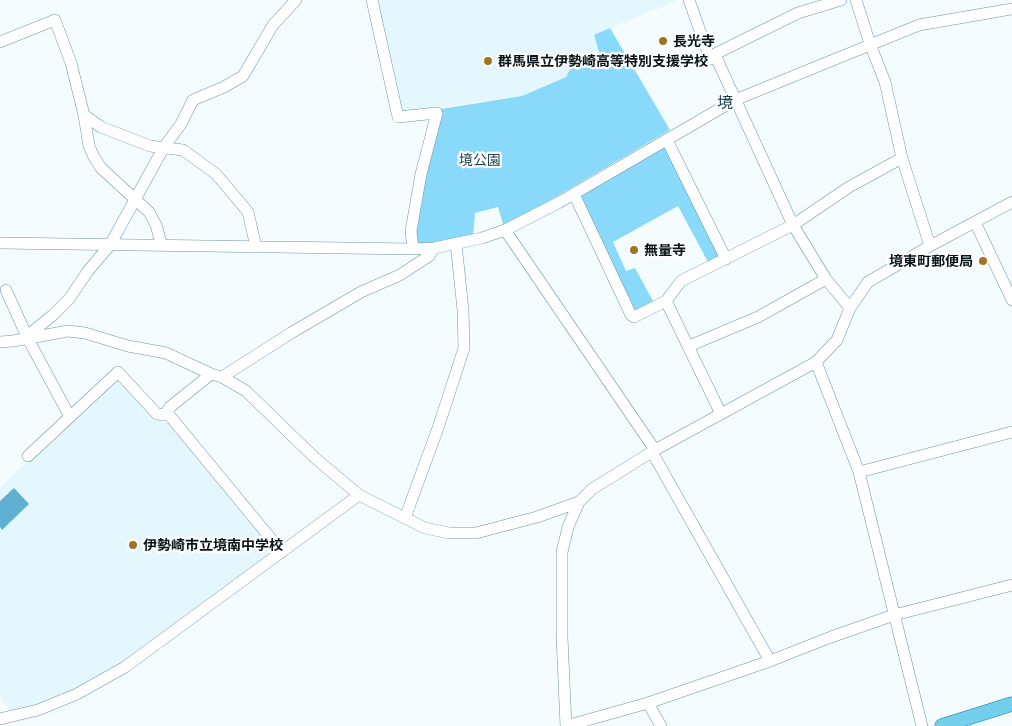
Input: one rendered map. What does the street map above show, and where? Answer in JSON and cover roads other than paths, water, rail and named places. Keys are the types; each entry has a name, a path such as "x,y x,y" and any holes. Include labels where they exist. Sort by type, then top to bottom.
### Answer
{"main road":[{"path":"942,726 1012,704"}],"street":[{"path":"30,338 32,332 69,299 88,271 110,246 164,147 181,124 193,100 224,87 243,76 273,25 296,0"},
{"path":"372,0 398,117 437,113 421,174 411,231 413,249"},
{"path":"690,0 710,59 717,53 798,13 841,0"},
{"path":"856,0 885,82 902,158 930,246"},
{"path":"0,243 413,249 434,248 482,238 506,230 574,194 735,100 919,25 1012,9"},
{"path":"0,42 55,20 71,64 84,115 89,146 94,157 101,168 149,212 156,225 162,246"},
{"path":"715,55 793,224 826,279 850,308"},
{"path":"84,115 101,127 150,146 183,150 216,174 248,212 256,247"},
{"path":"667,140 726,259"},
{"path":"574,194 631,315 634,317 666,301 681,281 793,224 849,187 902,158"},
{"path":"1012,202 868,282 850,308 837,340 816,362 654,451 592,489 579,502 568,527 562,552 562,637 566,726 648,703 770,661 894,615 1012,585"},
{"path":"975,222 1012,300"},
{"path":"506,230 654,451 770,661"},
{"path":"405,518 438,428 464,348 463,310 456,243"},
{"path":"165,415 170,407 217,376 361,292 400,275 429,256 434,248"},
{"path":"689,346 758,316 826,279"},
{"path":"6,290 70,416"},
{"path":"666,301 721,414"},
{"path":"0,342 68,332 85,333 128,346 166,354 217,376 246,391 315,458 359,495 425,528 449,533 476,533 537,517 579,502"},
{"path":"816,362 859,472 922,726"},
{"path":"28,456 118,372 157,414 169,415 282,552"},
{"path":"859,472 1012,432"},
{"path":"0,707 4,721 77,694 125,667 359,495"},
{"path":"648,703 661,726"}],"place":[{"name":"長光寺","path":"663,41"},
{"name":"群馬県立伊勢崎高等特別支援学校","path":"488,61"},
{"name":"無量寺","path":"634,250"},
{"name":"境東町郵便局","path":"983,261"},
{"name":"伊勢崎市立境南中学校","path":"133,545"}],"district":[{"name":"境","path":"725,103"}],"park label":[{"name":"境公園","path":"480,160"}]}
